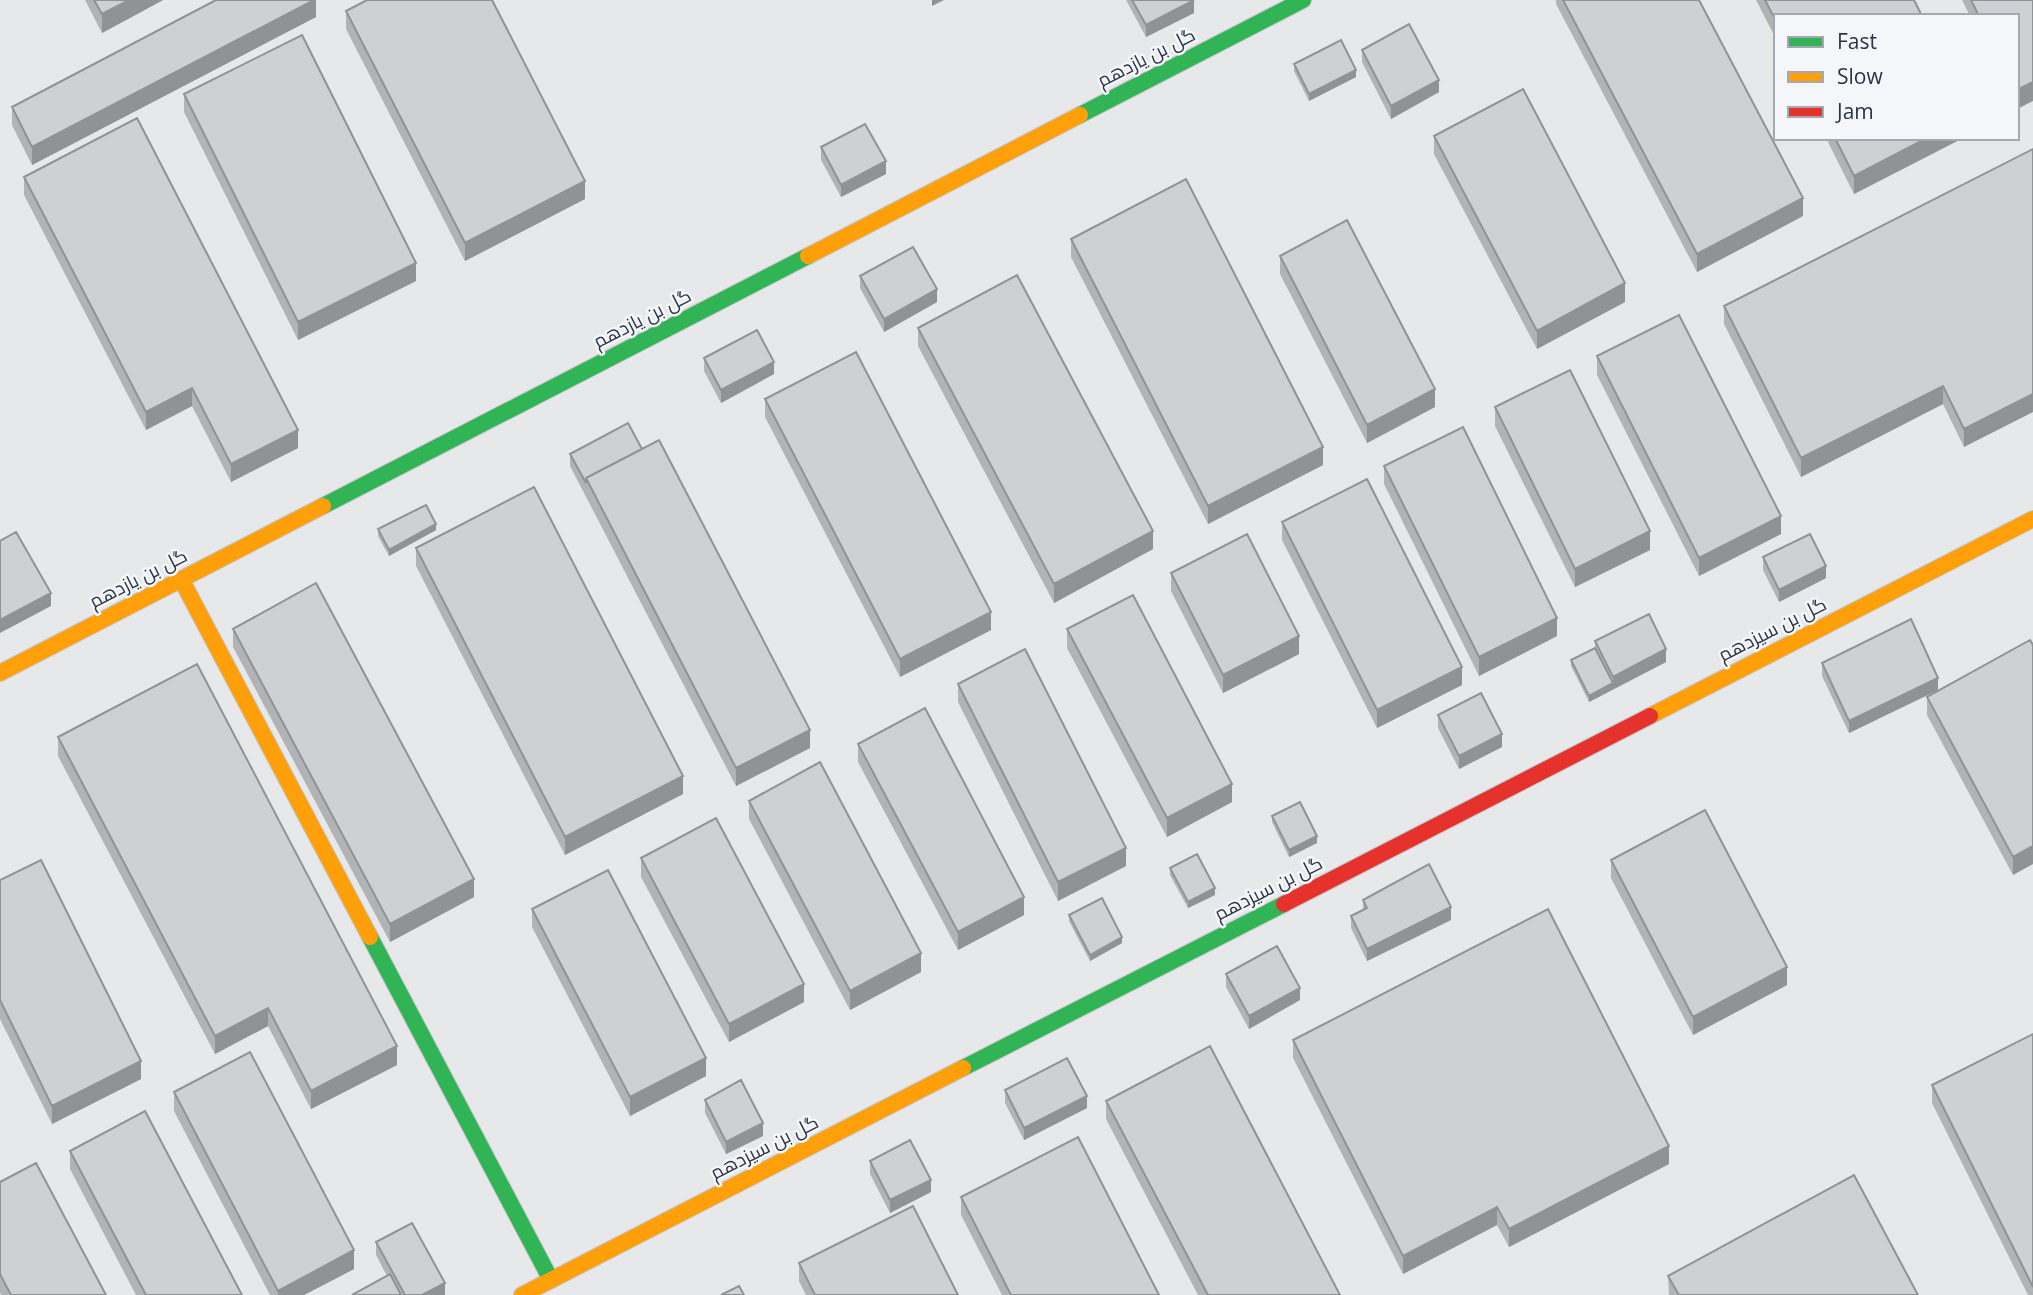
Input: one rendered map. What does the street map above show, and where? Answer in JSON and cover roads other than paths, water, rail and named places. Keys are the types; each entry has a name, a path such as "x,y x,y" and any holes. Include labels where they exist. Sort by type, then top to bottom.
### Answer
{"street":[{"name":"گل بن یازدهم","path":"0,673 1303,0"},
{"name":"گل بن سیزدهم","path":"522,1295 2033,519"},
{"path":"181,579 551,1280"}]}
